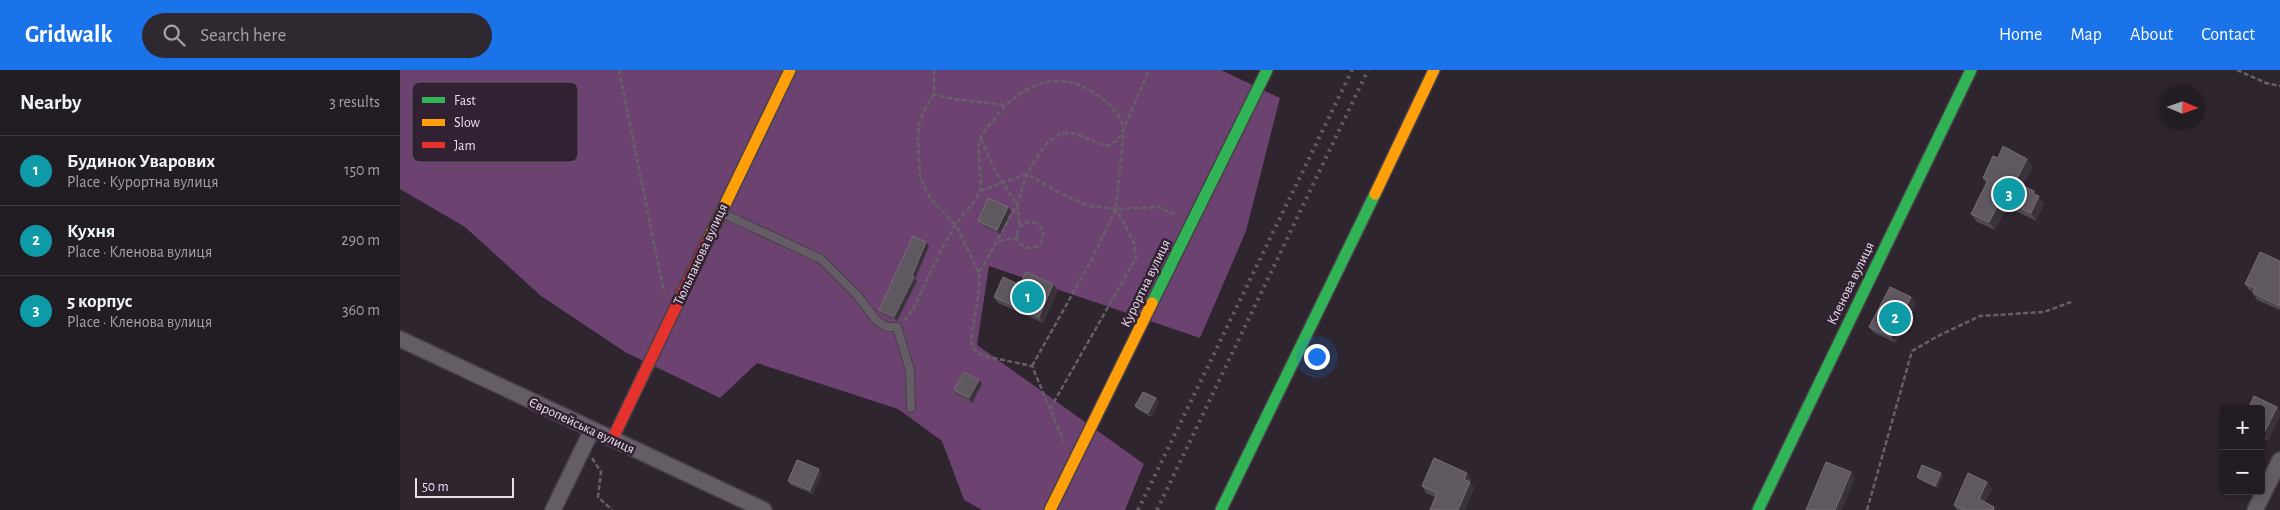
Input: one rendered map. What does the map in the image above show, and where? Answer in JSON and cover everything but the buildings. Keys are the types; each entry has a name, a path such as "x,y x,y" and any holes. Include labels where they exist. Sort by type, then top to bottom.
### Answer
{"street":[{"name":"Тюльпанова вулиця","path":"612,440 720,212 790,70"},
{"name":"Курортна вулиця","path":"1050,510 1266,70"},
{"path":"1221,510 1434,70"},
{"name":"Кленова вулиця","path":"1758,510 1809,401 1971,70"},
{"name":"Європейська вулиця","path":"400,339 764,510"},
{"path":"554,510 592,430"},
{"path":"2255,510 2280,460"}],"lane":[{"path":"720,212 822,259 856,294 878,322 887,327 897,327 910,370 911,408"}],"path":[{"path":"619,70 670,318"},
{"path":"934,70 934,94 919,124 920,178 930,198 956,225 979,273 979,288 971,341 974,350 984,356 1032,366"},
{"path":"979,273 1018,205 1027,174 1047,143 1058,135 1073,133 1108,146 1117,142 1148,70"},
{"path":"2237,70 2266,83 2280,86"},
{"path":"980,191 980,138 1004,105 1020,93 1040,83 1054,80 1068,81 1085,88 1110,105 1117,113 1124,128 1116,209 1091,261 1032,366"},
{"path":"934,94 954,99 1004,105"},
{"path":"980,138 989,160 1002,183 1018,205 1020,226 1016,234 1019,243 1026,248 1035,247 1042,241 1043,232 1039,225 1031,222 1020,226"},
{"path":"897,327 913,309 956,225 980,191 1027,174 1080,203 1094,208 1158,207 1192,222"},
{"path":"1050,409 1136,258 1134,242 1116,209"},
{"path":"999,241 1017,238"},
{"path":"1867,510 1912,352 1936,337 1980,316 2044,312 2071,302"},
{"path":"1032,366 1073,462"},
{"path":"581,453 593,458 601,472 598,497 612,510"}],"shaded area":[{"path":"400,70 1221,70 1280,98 1246,231 1200,338 989,266 977,345 1144,464 1125,510 982,510 964,500 942,441 898,409 757,363 720,398 625,352 541,296 465,227 400,189"}],"railway":[{"path":"1138,510 1352,70"},
{"path":"1157,510 1368,70"}],"traffic: fast":[{"path":"1152,303 1267,70"},
{"path":"1758,510 1971,70"},
{"path":"1221,510 1375,194"}],"traffic: slow":[{"path":"708,240 790,70"},
{"path":"1375,194 1434,70"},
{"path":"1050,510 1152,303"}],"traffic: jam":[{"path":"612,440 708,240"}],"place":[{"name":"5 корпус","path":"2009,194"},
{"name":"Будинок Уварових","path":"1028,297"},
{"name":"Кухня","path":"1895,318"}]}
